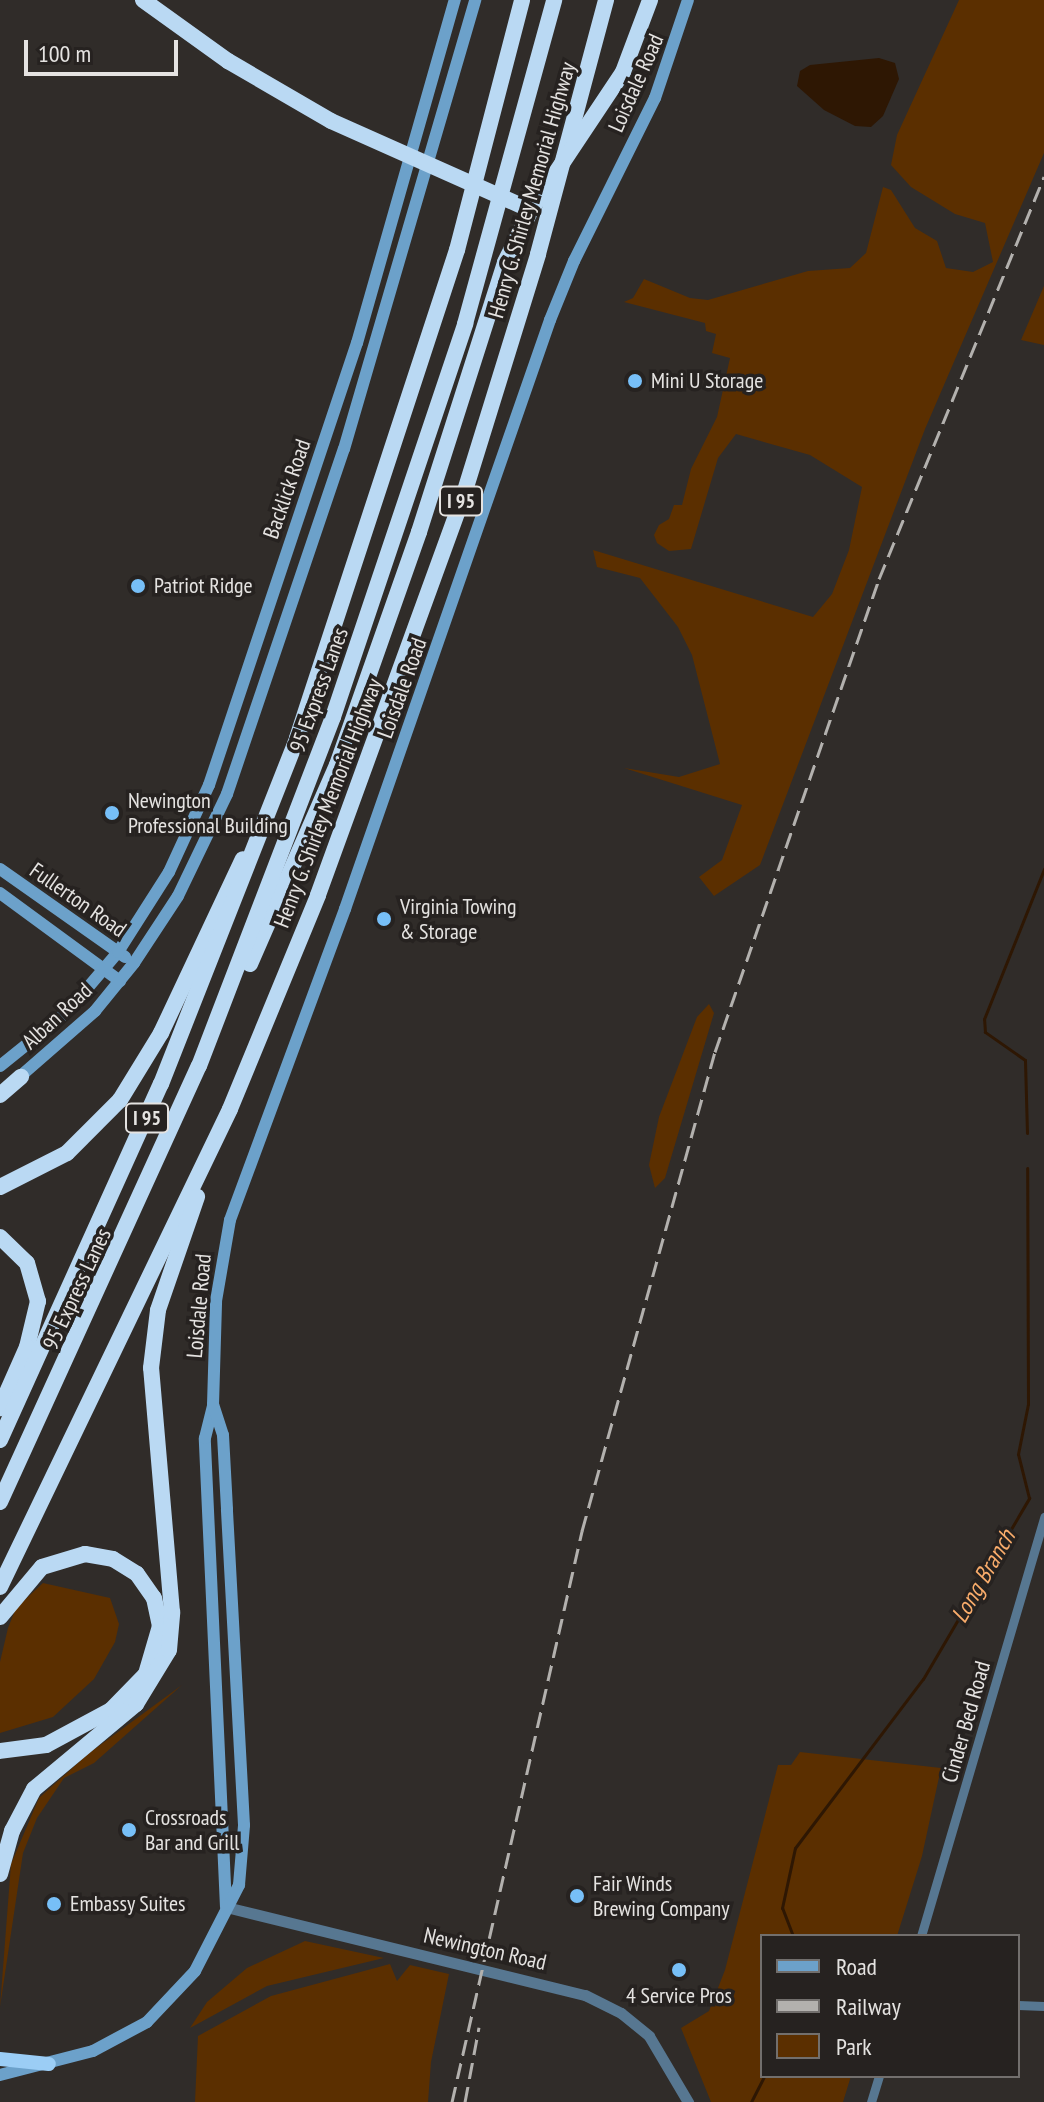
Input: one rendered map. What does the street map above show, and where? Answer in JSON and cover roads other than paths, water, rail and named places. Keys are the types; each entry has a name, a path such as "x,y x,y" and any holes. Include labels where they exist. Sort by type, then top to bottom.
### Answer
{"highway":[{"path":"143,0 228,61 319,115 531,210"},
{"name":"I 95","path":"0,1440 145,1123 278,790 420,372 522,0"},
{"name":"95 Express Lanes","path":"0,1502 199,1066 269,891 399,529 465,324 554,0"},
{"name":"Henry G. Shirley Memorial Highway","path":"0,1587 208,1154 318,895 458,511 538,254 606,0"},
{"path":"199,1066 272,920 337,765 419,532 505,262 531,210 623,72 650,0"},
{"path":"0,1187 67,1153 120,1100 165,1026 278,790"},
{"path":"0,1093 21,1077"},
{"path":"0,1874 12,1831 34,1789 136,1704 169,1650 172,1622 151,1405 152,1353 162,1297 189,1228 208,1154"},
{"path":"0,1237 27,1263 38,1301 27,1347 0,1408"},
{"path":"0,1617 42,1567 85,1554 113,1559 137,1574 154,1598 160,1626 151,1664 121,1702 57,1740 0,1751"},
{"path":"0,2059 49,2064"}],"main road":[{"name":"Backlick Road","path":"105,969 177,856 226,742 357,343 455,0"},
{"name":"Backlick Road","path":"134,963 188,878 252,726 376,346 475,0"},
{"name":"Loisdale Road","path":"226,1907 205,1438 213,1405 216,1301 237,1196 345,909 564,283 655,98 688,0"},
{"name":"Fullerton Road","path":"0,869 134,963"},
{"name":"Fullerton Road","path":"0,893 120,981"},
{"name":"Alban Road","path":"21,1077 73,1033 134,963"},
{"name":"Alban Road","path":"0,1066 67,1012 105,969"},
{"name":"Loisdale Road","path":"0,2075 49,2064 117,2041 156,2015 203,1959 239,1885 244,1825 223,1435 213,1405"}],"street":[{"name":"Cinder Bed Road","path":"922,1934 1044,1517"},
{"name":"Newington Road","path":"226,1907 585,1995 621,2013 649,2036 688,2102"},
{"path":"1020,2005 1044,2006"},
{"path":"871,2102 878,2078"}],"waterway":[{"name":"Long Branch","path":"1027,1133 1025,1060 985,1032 984,1019 1044,869"},
{"name":"Long Branch","path":"792,1934 782,1908 795,1848 923,1679 1029,1498 1018,1454 1028,1404 1027,1168"},
{"name":"Long Branch","path":"751,2102 763,2078"}],"railway":[{"path":"452,2102 582,1531 715,1052 879,579 1044,177"},
{"path":"465,2102 479,2027"}],"place":[{"name":"Mini U Storage","path":"635,381"},
{"name":"Patriot Ridge","path":"138,586"},
{"name":"Newington Professional Building","path":"112,813"},
{"name":"Virginia Towing & Storage","path":"384,919"},
{"name":"Crossroads Bar and Grill","path":"129,1830"},
{"name":"Fair Winds Brewing Company","path":"577,1896"},
{"name":"Embassy Suites","path":"54,1904"},
{"name":"4 Service Pros","path":"679,1970"}]}
